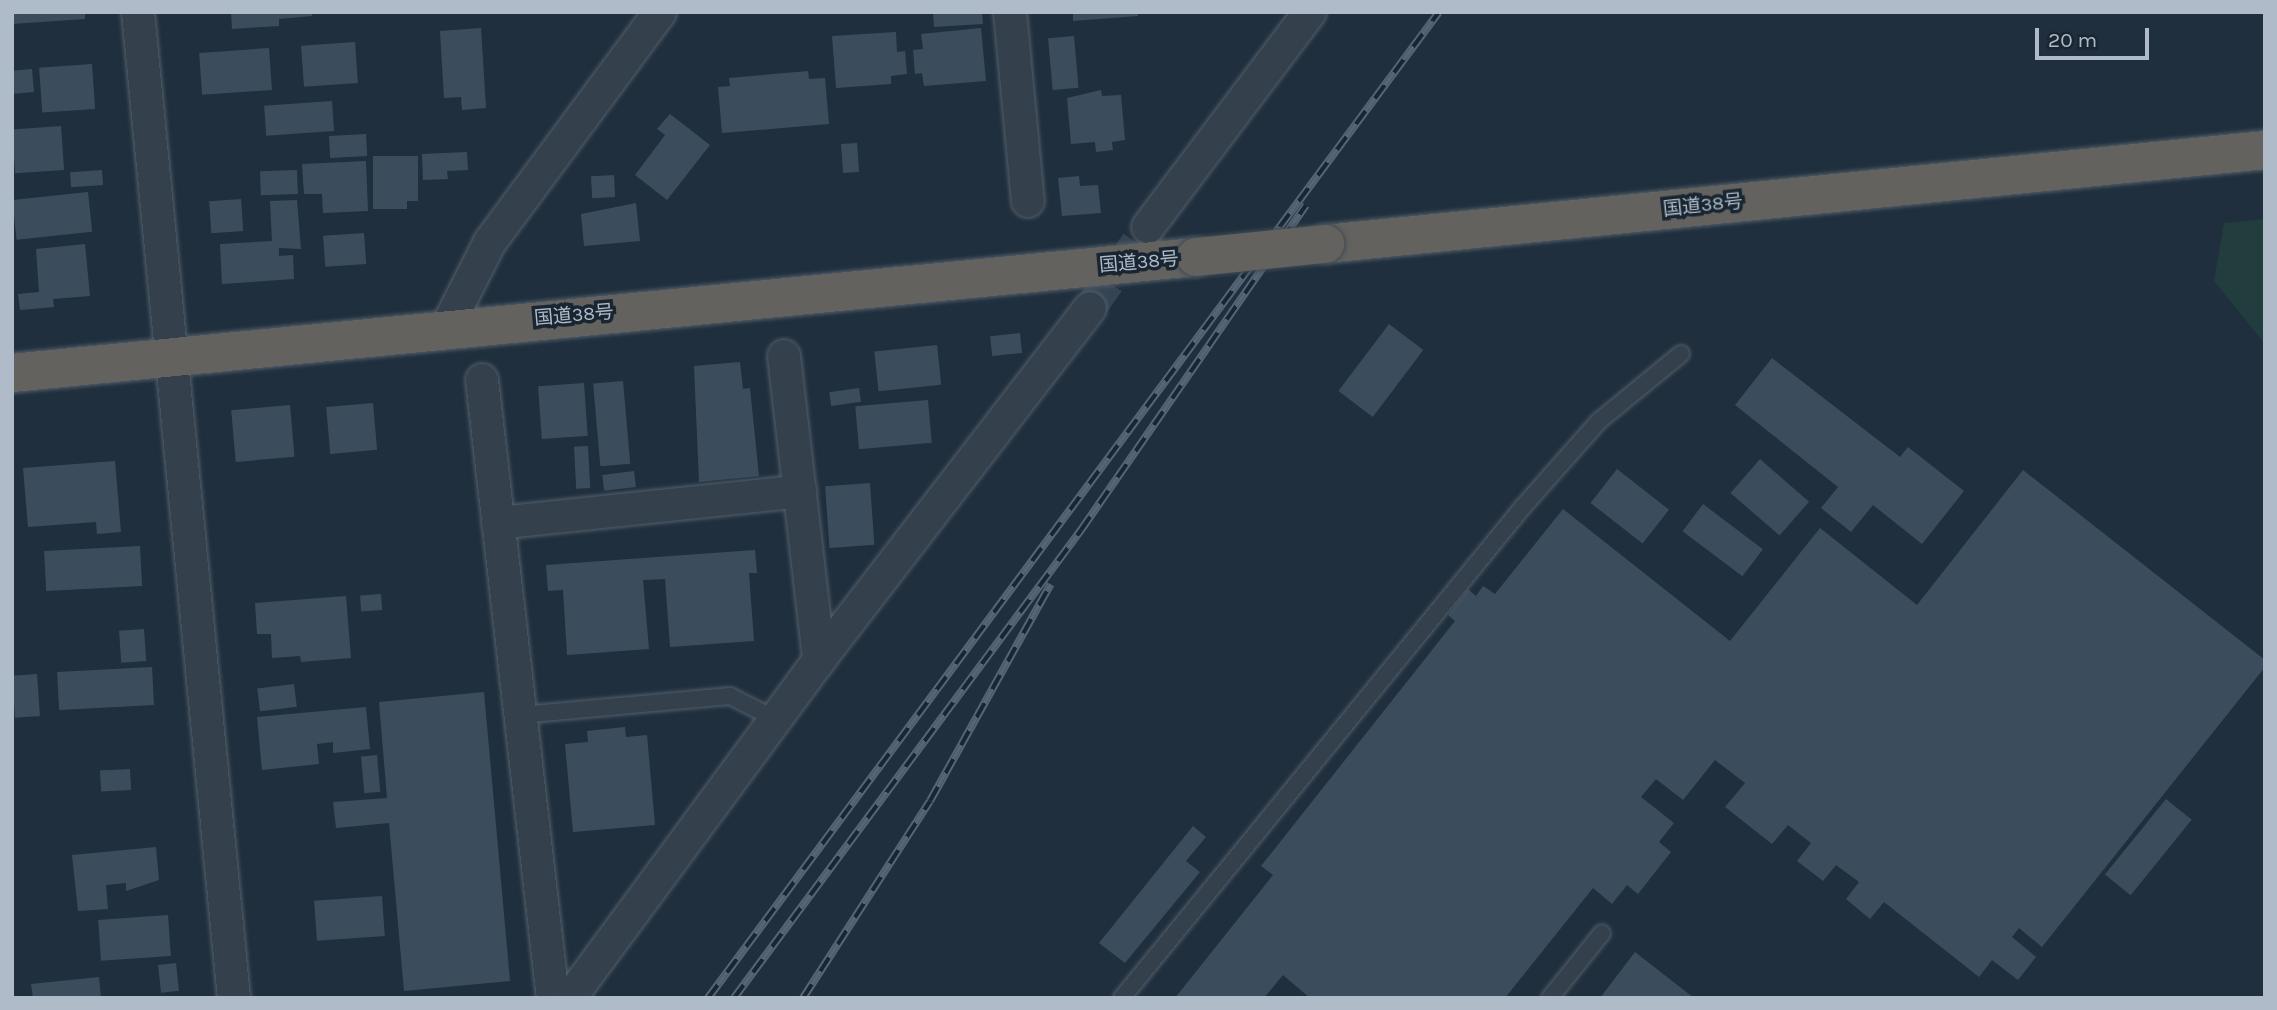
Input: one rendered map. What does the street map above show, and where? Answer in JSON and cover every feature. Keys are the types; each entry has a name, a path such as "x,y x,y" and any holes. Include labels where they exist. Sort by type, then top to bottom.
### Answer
{"highway":[{"name":"国道38号","path":"12,373 2265,150"}],"street":[{"path":"138,12 234,998"},
{"path":"446,329 490,242 660,12"},
{"path":"1010,12 1028,201"},
{"path":"1148,227 1310,12"},
{"path":"570,998 819,660 1090,308"},
{"path":"784,356 819,660"},
{"path":"482,380 553,998"},
{"path":"498,523 800,491"}],"lane":[{"path":"1122,998 1522,508 1599,421 1681,354"},
{"path":"521,715 730,696 775,719"},
{"path":"1550,998 1602,933"}],"green space":[{"path":"2265,219 2265,344 2214,281 2224,223"}],"building":[{"path":"12,12 85,12 85,19 12,24"},
{"path":"231,12 312,12 312,16 279,19 279,26 232,29"},
{"path":"933,12 982,12 983,24 934,27"},
{"path":"1073,12 1138,12 1138,16 1073,21"},
{"path":"481,28 486,108 462,110 461,97 444,98 440,31"},
{"path":"981,28 986,81 924,86 922,73 915,74 913,50 923,49 921,34"},
{"path":"896,32 897,52 905,51 907,74 891,76 891,84 836,88 832,36"},
{"path":"1074,36 1079,88 1053,90 1048,38"},
{"path":"355,42 358,83 304,87 301,46"},
{"path":"269,48 272,90 202,95 199,53"},
{"path":"92,64 95,109 42,113 39,68"},
{"path":"32,69 34,92 14,94 12,71"},
{"path":"808,71 809,79 825,78 829,124 722,133 718,87 730,86 729,78"},
{"path":"1101,90 1102,96 1121,95 1125,140 1112,142 1113,150 1096,152 1095,142 1071,144 1067,98"},
{"path":"332,101 334,131 266,136 264,106"},
{"path":"670,114 710,145 667,200 635,175 665,135 657,129"},
{"path":"61,126 64,170 15,173 12,129"},
{"path":"366,134 367,156 330,158 329,136"},
{"path":"857,143 859,172 843,173 841,144"},
{"path":"467,152 468,170 447,171 448,179 423,180 422,154"},
{"path":"373,156 418,156 418,201 407,201 407,209 373,209"},
{"path":"366,161 368,211 323,213 322,194 304,194 302,164"},
{"path":"102,170 103,185 71,187 70,172"},
{"path":"297,170 298,194 261,195 260,171"},
{"path":"614,175 615,197 592,198 591,176"},
{"path":"1079,176 1080,186 1098,185 1101,213 1062,216 1058,178"},
{"path":"88,192 92,232 17,240 12,200"},
{"path":"241,199 243,231 211,233 209,201"},
{"path":"297,200 301,249 279,248 279,256 293,255 294,279 222,284 220,244 272,241 270,201"},
{"path":"636,203 640,241 584,246 581,214"},
{"path":"364,233 366,264 325,267 323,236"},
{"path":"85,244 90,296 53,299 54,307 20,310 18,294 39,292 36,249"},
{"path":"1389,324 1423,350 1373,417 1338,391"},
{"path":"1020,333 1022,353 992,356 990,336"},
{"path":"937,345 941,385 879,391 874,352"},
{"path":"1772,358 1900,457 1908,447 1964,491 1922,544 1873,505 1851,532 1821,508 1838,487 1735,405"},
{"path":"740,362 743,389 750,388 759,476 699,482 694,366"},
{"path":"623,381 630,464 600,466 593,384"},
{"path":"584,383 588,436 542,439 538,386"},
{"path":"859,388 861,402 831,406 829,392"},
{"path":"928,400 932,443 859,449 855,406"},
{"path":"373,403 377,450 330,454 326,407"},
{"path":"290,405 295,457 236,462 231,410"},
{"path":"588,446 590,488 576,489 574,447"},
{"path":"1760,459 1809,502 1780,536 1730,493"},
{"path":"115,461 121,532 97,534 96,522 28,527 23,468"},
{"path":"1617,469 1669,510 1643,544 1591,503"},
{"path":"2023,470 2265,660 2265,667 2042,947 2019,928 2012,937 2036,957 2018,980 1992,960 1979,977 1884,902 1870,919 1846,899 1859,882 1836,865 1823,881 1797,861 1811,843 1788,825 1772,844 1725,807 1745,783 1715,760 1683,800 1656,779 1641,797 1674,823 1659,842 1671,852 1638,894 1627,885 1612,904 1593,888 1505,998 1310,998 1283,975 1264,998 1175,998 1273,875 1261,866 1455,621 1448,615 1468,589 1476,596 1483,586 1495,594 1563,509 1730,641 1820,528 1917,605"},
{"path":"634,471 636,487 604,491 602,475"},
{"path":"870,483 874,545 829,548 825,486"},
{"path":"1703,504 1763,549 1742,576 1683,531"},
{"path":"140,546 142,586 46,591 44,551"},
{"path":"755,550 757,573 749,573 754,641 670,647 665,579 643,580 649,649 567,655 563,590 548,591 546,565"},
{"path":"381,594 382,610 361,611 360,595"},
{"path":"346,596 351,658 301,662 300,656 272,658 271,634 257,634 255,603"},
{"path":"144,629 146,661 121,663 119,631"},
{"path":"152,667 154,705 59,710 57,672"},
{"path":"37,674 40,716 15,718 12,676"},
{"path":"294,684 297,707 260,711 257,689"},
{"path":"484,692 510,981 404,991 389,823 336,828 333,802 387,798 379,702"},
{"path":"366,707 370,749 333,753 333,742 317,744 319,764 262,770 257,717"},
{"path":"625,727 626,737 647,735 655,825 573,832 565,744 588,742 587,731"},
{"path":"377,755 380,792 364,793 361,756"},
{"path":"130,769 131,790 101,792 100,771"},
{"path":"2166,799 2192,820 2131,895 2105,874"},
{"path":"1193,826 1206,837 1186,861 1200,872 1125,963 1099,943"},
{"path":"156,847 159,880 126,891 126,883 106,885 108,909 78,911 72,855"},
{"path":"382,896 385,936 317,941 314,901"},
{"path":"168,915 171,956 101,961 98,920"},
{"path":"1635,952 1694,998 1600,998"},
{"path":"176,963 179,991 161,993 158,965"},
{"path":"99,977 101,998 33,998 31,984"}],"tunnel":[{"path":"1090,308 1148,227"}],"railway":[{"path":"708,998 1439,12"},
{"path":"734,998 1081,530 1306,205"},
{"path":"803,998 930,801 1051,584"}]}
